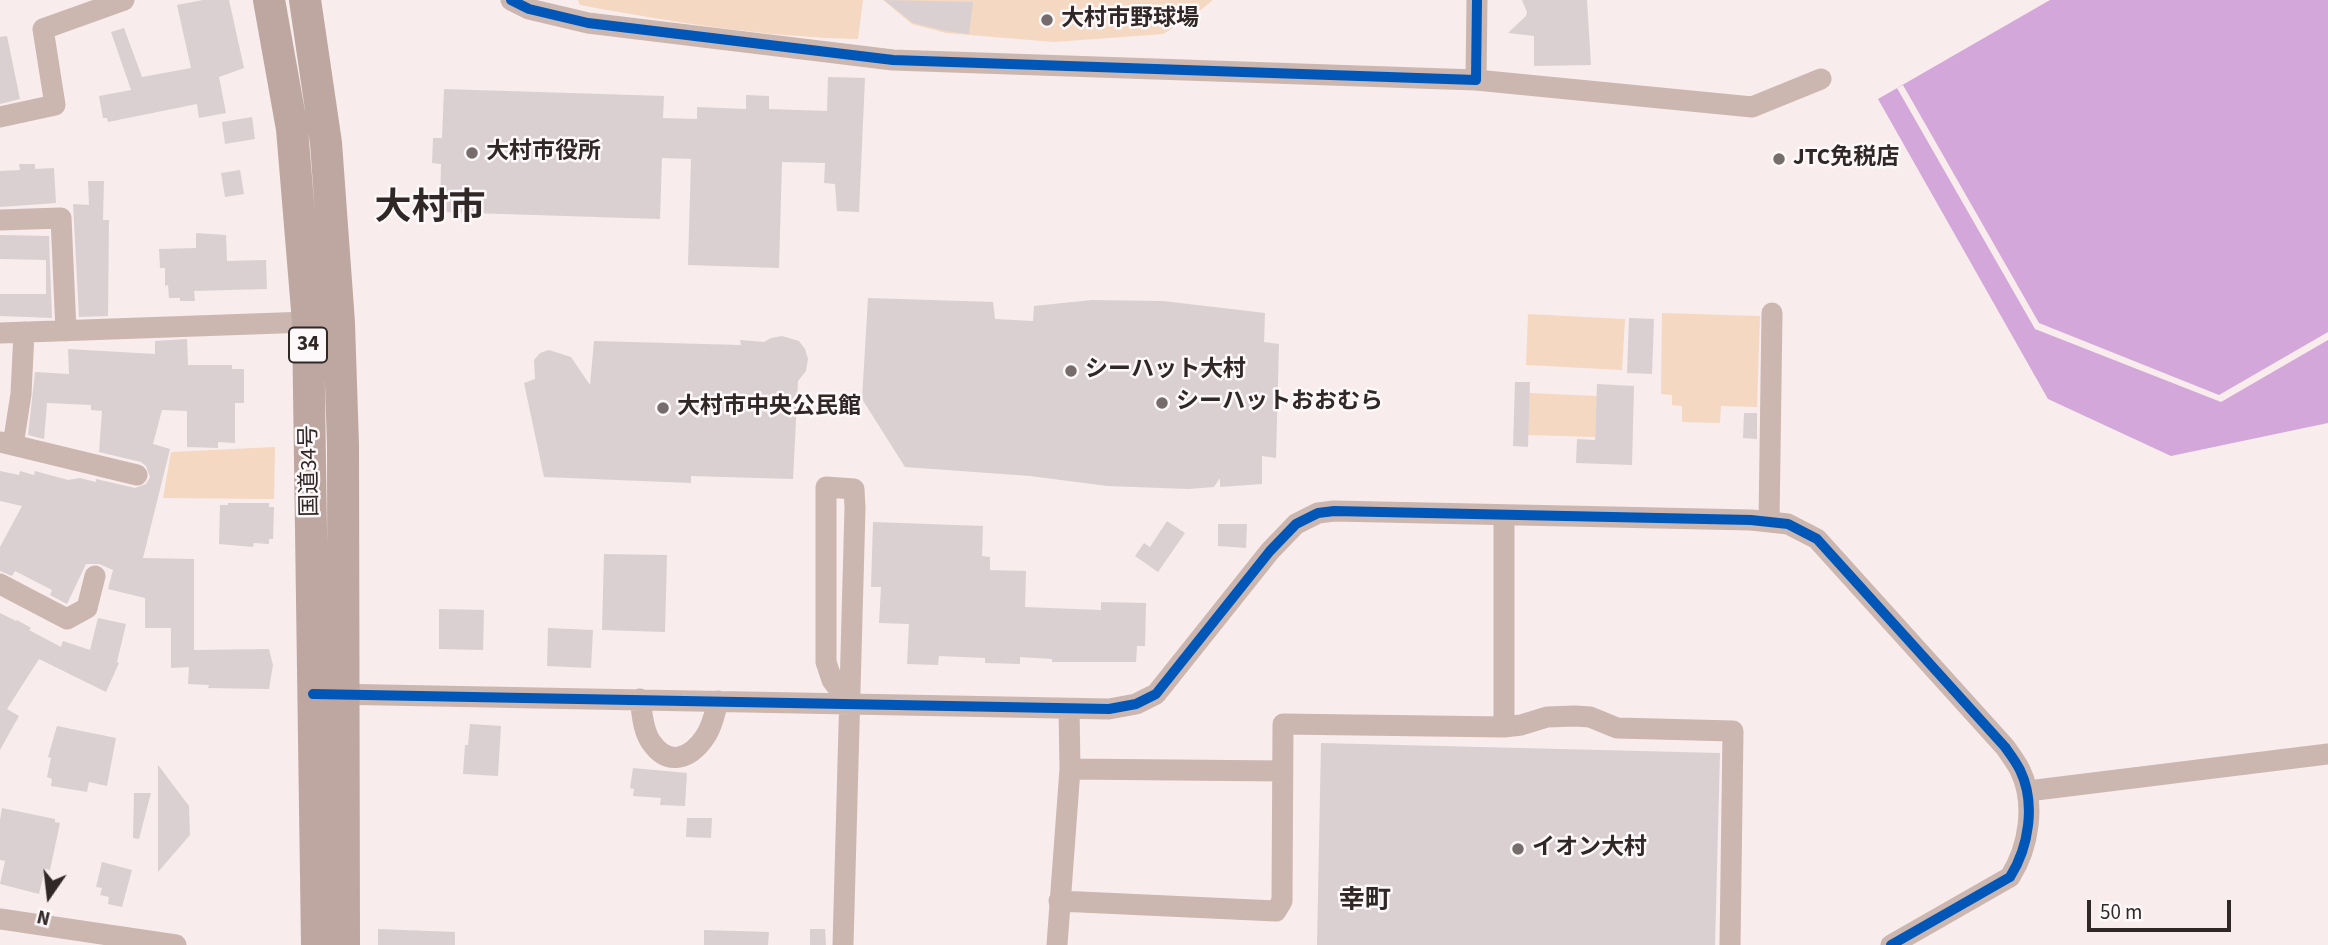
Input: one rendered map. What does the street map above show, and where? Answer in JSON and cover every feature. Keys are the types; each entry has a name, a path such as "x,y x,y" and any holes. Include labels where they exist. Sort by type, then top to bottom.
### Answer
{"highway":[{"name":"国道34号","path":"269,0 292,129 308,323 344,945"},
{"name":"国道34号","path":"306,0 326,143 339,323 343,445 317,945"}],"street":[{"path":"0,117 55,105 43,29 124,0"},
{"path":"1476,80 1477,0"},
{"path":"524,3 588,23 893,61 1476,80 1752,107 1821,79"},
{"path":"0,220 61,218 66,331"},
{"path":"1769,522 1772,313"},
{"path":"0,333 308,323"},
{"path":"24,332 21,394 6,444 137,475"},
{"path":"843,945 855,508 854,489 826,487 826,662 832,680 849,703"},
{"path":"328,694 1109,709 1136,704 1156,694 1270,551 1296,524 1318,513 1334,511 1788,524 1817,539 2005,747 2021,771 2028,792 2028,823 2021,859 2010,877 1891,945"},
{"path":"1504,515 1504,727"},
{"path":"0,584 67,619 87,608 95,576"},
{"path":"640,699 651,742 673,759 695,749 706,737 718,701"},
{"path":"1057,945 1069,769 1069,709"},
{"path":"1059,901 1276,911 1282,901 1283,724 1504,727 1547,717 1590,716 1617,728 1732,731 1730,945"},
{"path":"2028,792 2328,754"},
{"path":"1069,769 1283,771"},
{"path":"0,919 132,942 176,945"}],"shaded area":[{"path":"578,0 863,0 858,39 718,28 580,5"},
{"name":"大村市野球場","path":"883,0 1213,0 1163,34 1054,42 946,33 912,24"},
{"path":"2050,0 2328,0 2328,423 2171,456 2048,399 1878,99"},
{"path":"1662,313 1760,316 1757,407 1721,406 1720,423 1682,422 1682,406 1672,405 1672,395 1661,394"},
{"path":"1528,314 1625,319 1622,370 1526,365"},
{"path":"1529,393 1597,396 1595,437 1528,435"},
{"path":"275,447 274,499 163,498 171,452"}],"pier":[{"path":"1903,85 2039,323 2219,395 2328,332 2328,340 2221,402 2035,329 1897,88"}],"building":[{"path":"203,0 229,0 244,68 219,77 226,113 199,118 197,104 108,122 107,118 103,118 99,96 131,90 111,32 124,28 142,77 191,68 177,5"},
{"path":"884,0 973,2 969,34 913,23"},
{"path":"1522,0 1587,0 1591,65 1534,66 1534,36 1508,33 1526,16"},
{"path":"7,36 20,99 0,104 0,37"},
{"path":"828,77 865,78 859,212 837,211 835,184 824,183 825,163 782,162 779,268 688,265 691,159 662,158 660,219 440,212 441,164 432,163 433,138 442,138 444,89 664,96 663,118 697,119 697,107 746,109 746,95 769,96 769,109 827,111"},
{"path":"252,117 255,139 225,144 222,122"},
{"path":"19,164 35,164 35,169 54,168 56,203 0,207 0,171 20,170"},
{"path":"240,170 244,194 225,197 221,173"},
{"path":"88,181 104,181 103,220 109,220 108,316 79,317 73,204 89,205"},
{"path":"196,233 226,235 227,261 266,260 267,289 194,291 195,301 169,298 168,285 165,286 165,268 160,268 159,249 196,248"},
{"path":"0,235 49,236 52,318 0,316 0,294 46,294 46,260 0,259"},
{"name":"シーハット大村","path":"868,298 993,302 995,319 1033,321 1034,306 1092,300 1163,301 1265,313 1264,342 1279,344 1276,458 1262,456 1262,484 1220,487 1220,478 1214,487 1188,489 1107,486 1030,476 905,467 862,399"},
{"path":"1629,318 1654,319 1652,374 1627,373"},
{"name":"大村市中央公民館","path":"782,336 799,341 808,359 806,371 798,381 793,479 691,476 691,483 544,477 524,383 535,379 534,360 540,353 549,350 571,357 590,385 594,341 741,345 740,340 764,342"},
{"path":"187,339 188,365 232,365 232,369 244,369 244,403 235,403 235,443 218,442 218,448 187,447 187,411 162,410 153,444 170,449 143,558 194,559 194,650 269,649 273,665 269,689 208,688 209,685 188,684 189,667 171,668 171,628 145,628 145,598 108,589 113,570 99,564 86,564 67,604 50,595 52,590 15,571 12,576 0,571 0,547 22,506 0,501 0,471 19,475 20,471 34,475 35,471 68,480 80,478 96,482 96,479 135,488 146,484 150,477 146,466 141,462 99,452 102,411 91,410 91,405 47,403 44,439 28,435 35,372 69,374 68,349 155,354 155,341"},
{"path":"1515,382 1530,382 1528,447 1513,446"},
{"path":"1597,384 1634,386 1632,465 1576,463 1577,439 1595,440"},
{"path":"1744,413 1757,413 1757,439 1743,438"},
{"path":"269,503 269,507 274,507 273,539 269,539 269,544 254,543 253,547 219,544 220,505"},
{"path":"1167,521 1185,533 1158,572 1135,556 1144,543 1150,547"},
{"path":"873,522 983,526 982,556 990,557 990,570 1026,571 1025,607 1101,610 1101,602 1146,603 1145,646 1137,646 1136,662 1052,662 1052,659 1020,657 1020,664 985,663 985,658 939,656 938,665 907,664 909,624 879,623 881,587 871,587"},
{"path":"1218,524 1247,524 1246,548 1218,546"},
{"path":"604,554 667,555 665,632 602,630"},
{"path":"439,609 484,610 483,650 439,649"},
{"path":"0,613 17,620 31,628 29,630 61,647 63,641 90,650 98,618 126,624 117,662 119,663 106,692 39,659 7,709 19,716 0,750"},
{"path":"548,628 593,630 591,668 547,666"},
{"path":"470,724 501,726 498,776 463,774"},
{"path":"57,726 116,738 107,786 89,782 87,792 51,786 52,779 47,777 51,758 48,757"},
{"name":"イオン大村","path":"1321,743 1720,753 1715,945 1317,945"},
{"path":"158,765 189,806 190,835 158,872"},
{"path":"633,768 687,773 685,806 660,805 661,798 633,796 634,789 630,788"},
{"path":"134,793 151,793 139,839 133,838"},
{"path":"2,808 55,819 55,822 60,823 50,870 45,869 39,894 0,884 5,861 0,860"},
{"path":"687,818 712,818 711,838 686,837"},
{"path":"102,862 132,870 122,907 108,904 109,897 100,895 102,888 96,887"},
{"path":"378,929 455,932 455,945 378,945"},
{"path":"810,929 825,929 826,945 810,945"},
{"path":"704,930 769,932 768,945 704,945"}],"cycle path":[{"path":"511,0 529,9 588,23 893,60 1476,80 1477,0"},
{"path":"313,694 1109,709 1136,704 1156,694 1270,551 1296,524 1318,513 1334,511 1751,520 1788,524 1817,539 2005,747 2025,783 2029,810 2026,839 2010,877 1891,945"}],"place":[{"name":"大村市野球場","path":"1047,20"},
{"name":"大村市役所","path":"472,153"},
{"name":"JTC免税店","path":"1779,159"},
{"name":"シーハット大村","path":"1071,371"},
{"name":"シーハットおおむら","path":"1162,403"},
{"name":"大村市中央公民館","path":"663,408"},
{"name":"イオン大村","path":"1518,849"}],"district":[{"name":"大村市","path":"430,211"},
{"name":"幸町","path":"1365,902"}]}
